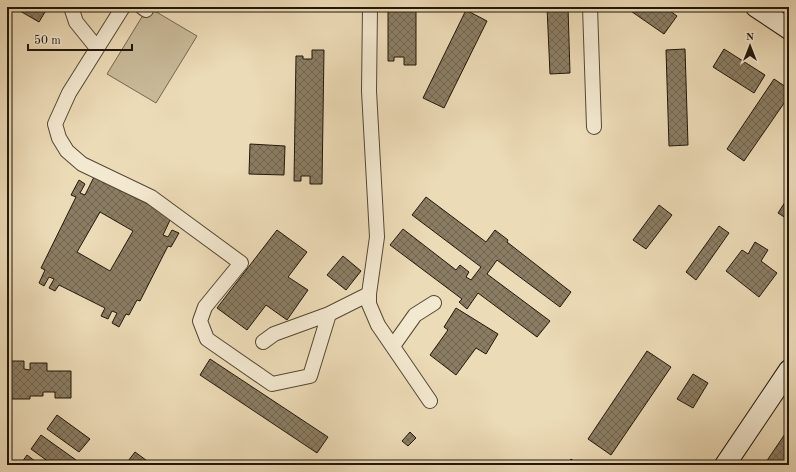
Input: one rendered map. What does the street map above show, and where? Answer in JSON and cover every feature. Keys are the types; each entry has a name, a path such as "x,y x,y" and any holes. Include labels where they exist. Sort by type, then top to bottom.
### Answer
{"street":[{"path":"71,7 76,22 97,48"},
{"path":"123,7 69,93 55,124 59,138 67,151 82,164 151,197 241,263 205,307 200,321 207,339 272,384 310,376 329,314"},
{"path":"370,7 369,91 377,237 369,304 378,325 430,401"},
{"path":"590,7 594,127"},
{"path":"756,7 789,30"},
{"path":"263,342 274,334 329,314 369,294"},
{"path":"393,346 414,315 434,303"},
{"path":"725,465 789,370"}],"shaded area":[{"path":"148,7 197,36 156,103 107,74"}],"building":[{"path":"13,7 48,7 39,22"},
{"path":"388,7 416,7 416,65 404,65 404,57 394,57 394,61 388,61"},
{"path":"547,7 568,7 570,73 550,74"},
{"path":"625,7 664,7 677,16 664,34"},
{"path":"466,10 487,21 444,108 423,98"},
{"path":"685,49 688,145 669,146 666,50"},
{"path":"724,49 765,75 754,93 713,67"},
{"path":"312,50 324,50 322,184 310,184 310,176 301,176 301,181 294,181 296,56 303,56 303,59 312,59"},
{"path":"774,79 789,89 789,96 744,161 727,149"},
{"path":"250,144 285,146 284,175 249,174"},
{"path":"94,177 172,216 163,235 168,237 172,230 179,233 171,247 168,246 140,301 137,300 129,315 126,314 119,327 112,323 117,313 112,311 108,319 101,316 105,308 59,285 55,291 49,288 54,279 49,277 44,286 39,283 45,270 41,268 76,197 71,195 79,180 85,184 80,193 85,195","holes":["100,212 133,231 110,271 77,252"]},
{"path":"789,196 789,220 778,213"},
{"path":"426,197 486,242 495,230 508,240 507,242 571,292 560,307 497,260 487,274 550,321 537,337 478,293 467,309 459,302 462,299 390,245 403,229 456,270 460,265 469,272 466,277 471,280 481,267 412,215"},
{"path":"659,205 672,215 646,249 633,240"},
{"path":"719,226 729,233 696,280 686,272"},
{"path":"277,230 307,252 288,277 308,290 287,320 266,305 247,330 217,308"},
{"path":"755,242 768,250 761,261 777,273 759,297 726,271 742,250 748,254"},
{"path":"343,256 361,271 346,290 327,275"},
{"path":"456,308 498,334 486,354 476,348 456,375 430,355 448,330 444,327"},
{"path":"647,351 671,367 611,455 588,439"},
{"path":"210,359 328,437 317,453 200,375"},
{"path":"11,361 24,361 24,369 30,370 30,363 47,363 47,371 71,371 71,398 55,398 55,392 43,392 43,396 30,396 30,399 10,399"},
{"path":"693,374 708,383 693,408 677,399"},
{"path":"57,415 90,439 79,452 47,429"},
{"path":"789,428 789,465 764,465"},
{"path":"410,432 416,438 408,446 402,441"},
{"path":"41,435 76,460 72,465 53,465 31,449"},
{"path":"135,452 150,463 148,465 125,465"},
{"path":"27,455 40,465 20,465"},
{"path":"571,459 579,465 566,465"}]}
